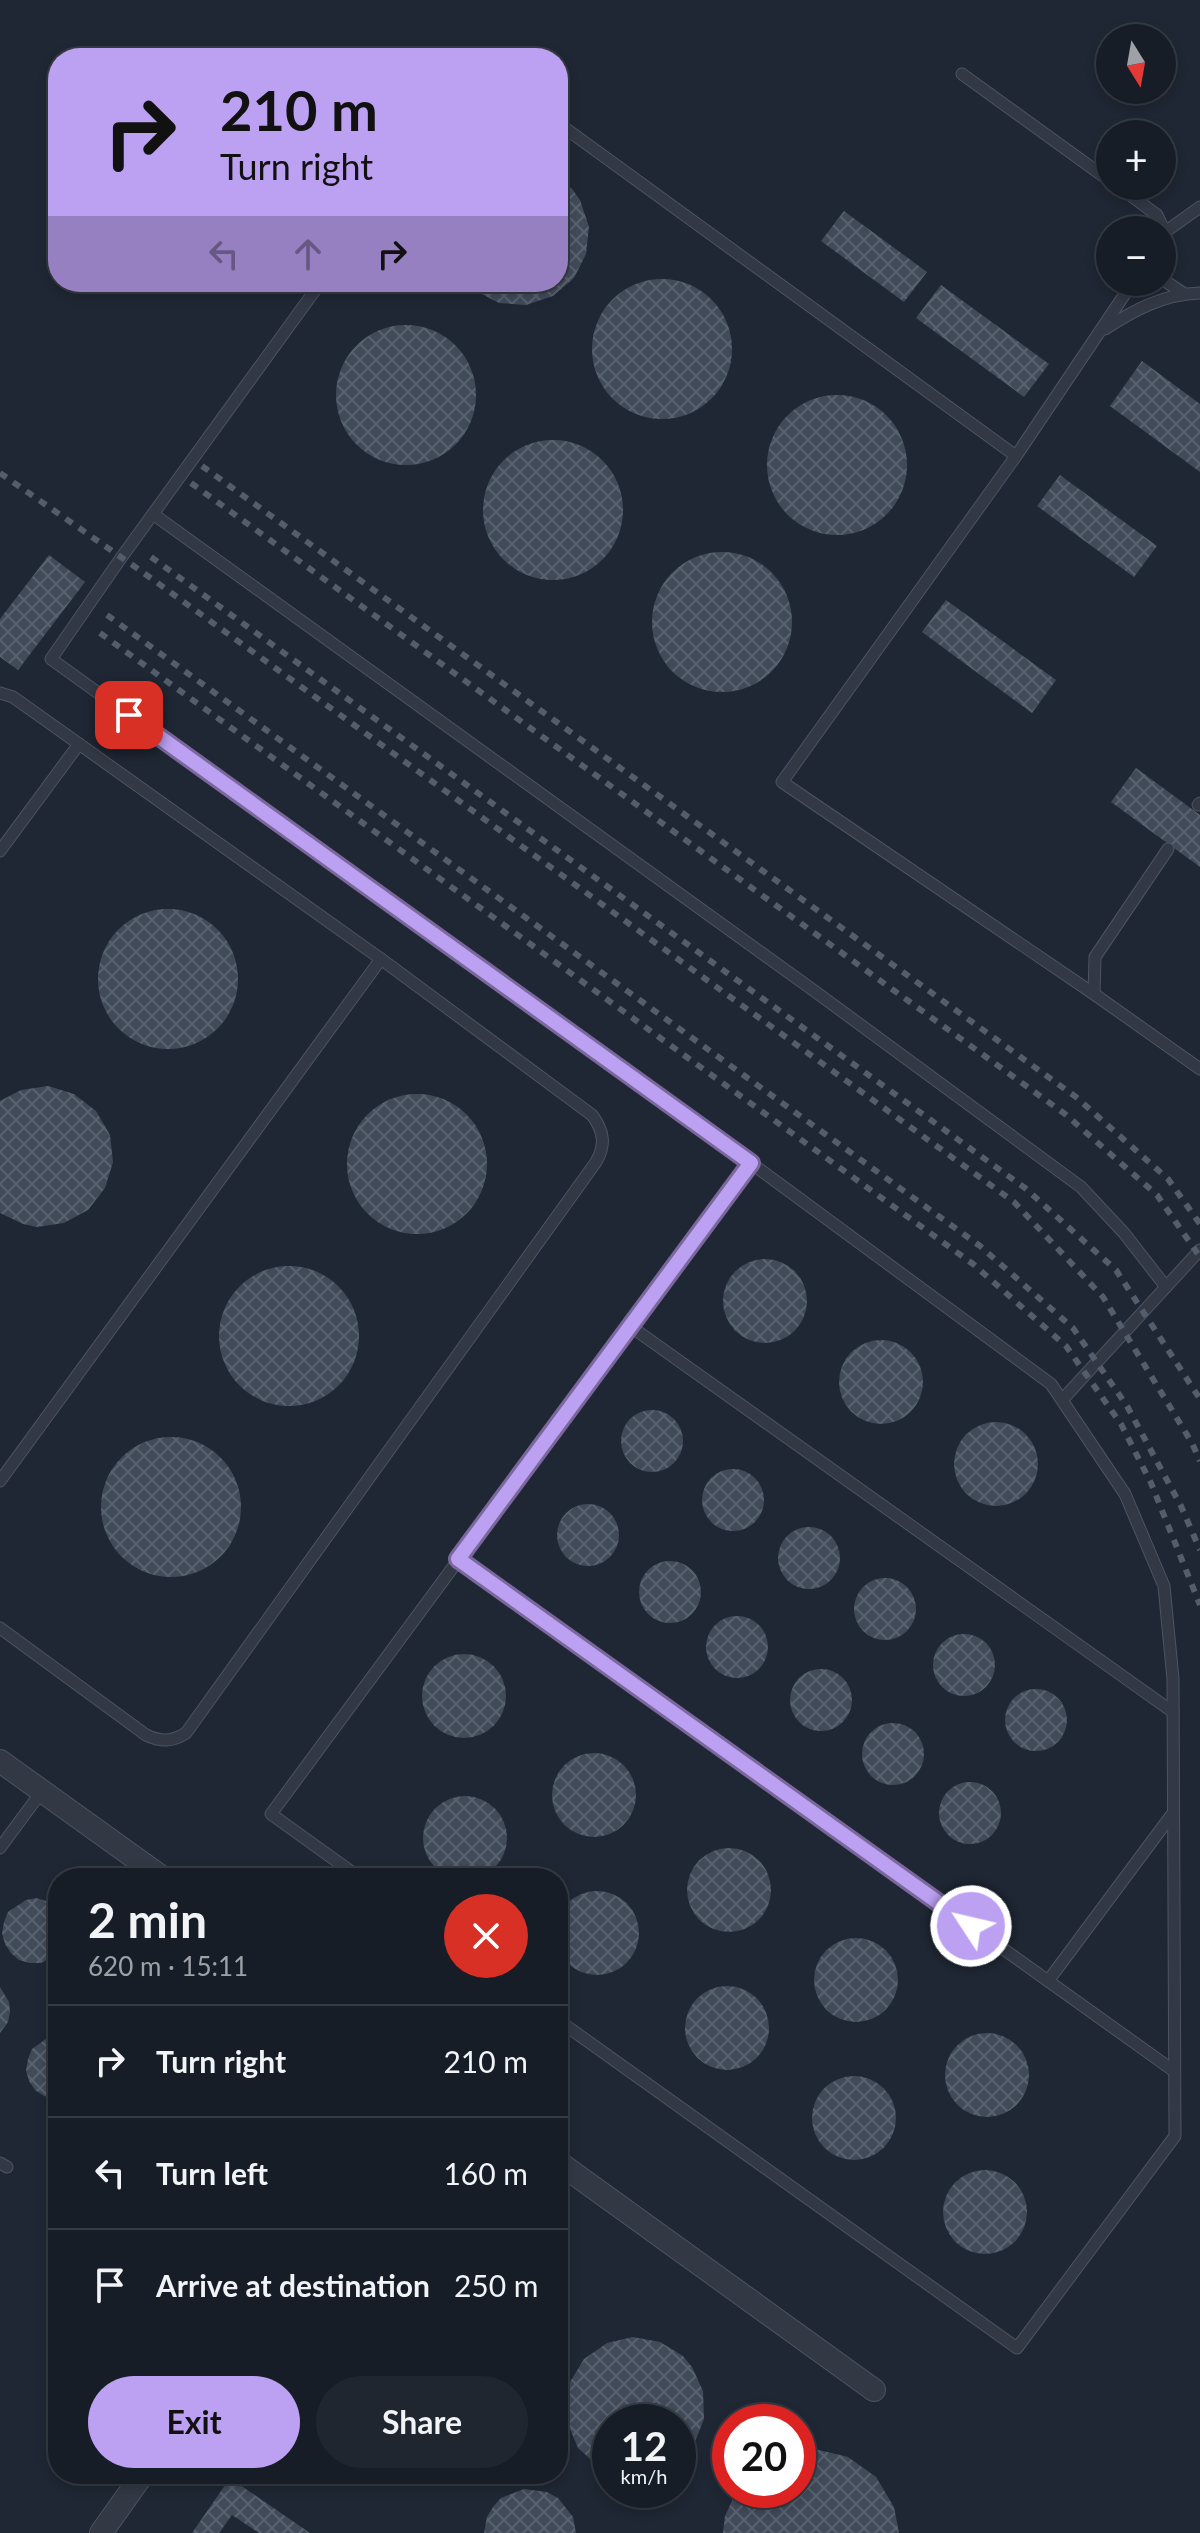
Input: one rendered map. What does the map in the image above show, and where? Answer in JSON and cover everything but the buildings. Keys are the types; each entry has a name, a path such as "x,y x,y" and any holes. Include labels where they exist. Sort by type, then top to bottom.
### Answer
{"street":[{"path":"0,1761 149,1868"},
{"path":"568,2169 874,2390"},
{"path":"101,2533 136,2484"}],"lane":[{"path":"962,74 1096,171"},
{"path":"568,130 1016,456"},
{"path":"1137,200 1157,216"},
{"path":"1176,225 1200,207"},
{"path":"1176,288 1183,293"},
{"path":"314,292 51,659 751,1163 1051,1384 1125,1494 1164,1586 1173,1679 1175,2136 1017,2348 568,2027"},
{"path":"1100,333 1136,309 1183,293 1200,293"},
{"path":"1124,296 1016,456 782,782 1200,1069"},
{"path":"153,514 1081,1187 1124,1233 1166,1287"},
{"path":"0,693 13,697 381,959 592,1115 604,1143 596,1162 186,1733 166,1741 146,1735 0,1628"},
{"path":"0,851 79,744"},
{"path":"1094,994 1095,957 1168,849"},
{"path":"0,1481 381,959"},
{"path":"346,1868 271,1814 751,1163"},
{"path":"1062,1400 1200,1250"},
{"path":"630,1326 1173,1712"},
{"path":"458,1559 1174,2071"},
{"path":"0,1848 42,1791"},
{"path":"1048,1981 1174,1812"}],"railway":[{"path":"202,466 1076,1097 1168,1179 1200,1224"},
{"path":"0,473 141,571 1014,1202 1103,1297 1200,1461"},
{"path":"191,483 1065,1114 1157,1195 1200,1257"},
{"path":"151,557 1025,1188 1116,1270 1200,1399"},
{"path":"107,615 980,1246 1073,1328 1127,1406 1181,1506 1200,1550"},
{"path":"100,633 973,1264 1066,1346 1121,1424 1151,1483 1200,1605"}],"route":[{"path":"129,715 751,1163 458,1559 971,1926"}]}
